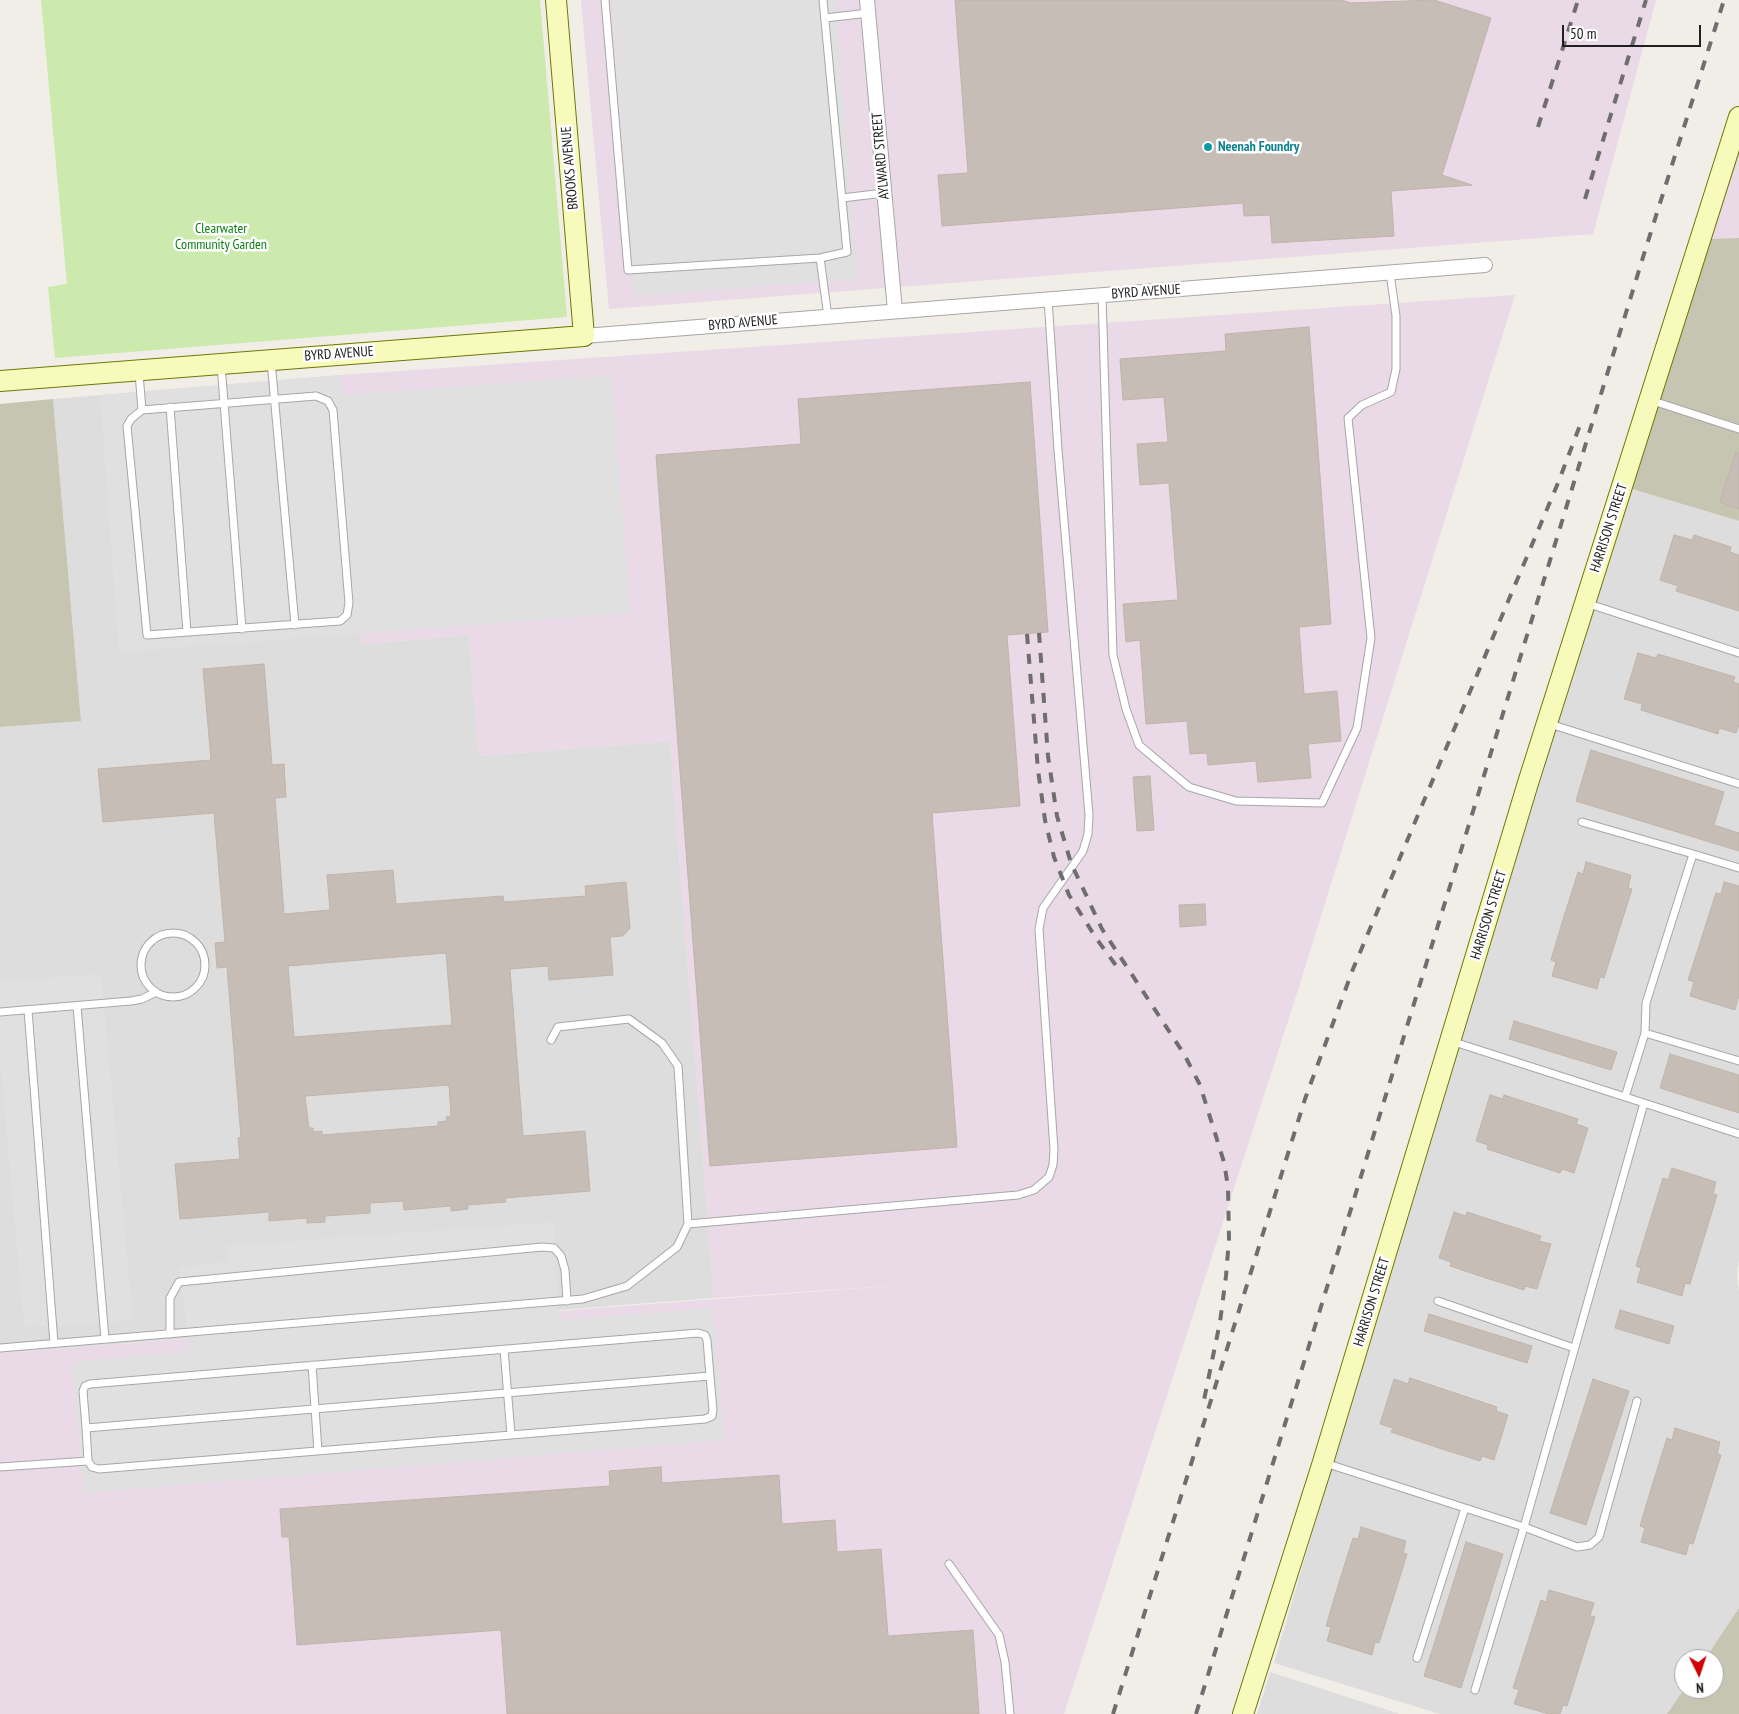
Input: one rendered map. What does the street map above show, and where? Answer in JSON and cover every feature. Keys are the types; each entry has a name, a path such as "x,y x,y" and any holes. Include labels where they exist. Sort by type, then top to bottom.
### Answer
{"main road":[{"name":"BROOKS AVENUE","path":"556,0 584,336"},
{"name":"HARRISON STREET","path":"1243,1714 1323,1462 1547,723 1739,117"},
{"name":"BYRD AVENUE","path":"0,381 584,336"}],"street":[{"name":"AYLWARD STREET","path":"868,6 895,311"},
{"name":"BYRD AVENUE","path":"584,336 1485,265"}],"lane":[{"path":"605,0 628,270 820,258 847,252 823,0"},
{"path":"825,18 868,6"},
{"path":"842,198 884,193"},
{"path":"820,258 828,317"},
{"path":"1102,295 1113,655 1126,709 1139,746 1189,787 1236,801 1322,803 1357,728 1371,638 1348,418 1362,405 1391,392 1396,369 1396,316 1390,273"},
{"path":"688,1224 1018,1195 1034,1190 1049,1177 1054,1165 1039,929 1043,908 1083,851 1088,834 1089,815 1058,450 1048,299"},
{"path":"271,360 294,625"},
{"path":"220,363 242,629"},
{"path":"139,370 142,410"},
{"path":"316,396 328,401 333,410 350,603 347,615 340,621 147,635 127,426 131,419 142,410 275,398 316,396"},
{"path":"1650,399 1739,429"},
{"path":"170,407 187,632"},
{"path":"1585,603 1739,652"},
{"path":"1547,723 1739,784"},
{"path":"1582,822 1739,868"},
{"path":"1625,1097 1645,1033 1646,1003 1693,854"},
{"path":"164,934 185,935 194,940 201,948 205,959 206,969 202,980 196,988 182,996 166,997 156,992 145,981 140,966 147,946 164,934"},
{"path":"0,1012 142,999 156,992"},
{"path":"77,1006 106,1339"},
{"path":"28,1010 54,1343"},
{"path":"0,1348 583,1300 627,1286 677,1247 688,1224 678,1066 662,1044 629,1019 558,1027 551,1040"},
{"path":"1645,1033 1739,1061"},
{"path":"1451,1041 1739,1134"},
{"path":"1475,1690 1524,1527 1644,1104"},
{"path":"170,1334 170,1298 179,1282 542,1247 554,1248 561,1256 566,1270 567,1301"},
{"path":"1438,1301 1574,1348"},
{"path":"698,1333 705,1335 708,1340 713,1410 712,1416 705,1419 99,1469 92,1467 88,1461 85,1386 90,1384 312,1365 698,1333"},
{"path":"504,1350 511,1435"},
{"path":"312,1365 318,1451"},
{"path":"86,1428 710,1376"},
{"path":"1323,1462 1524,1527 1577,1547 1590,1545 1599,1537 1637,1401"},
{"path":"0,1467 88,1461"},
{"path":"1417,1658 1465,1508"},
{"path":"949,1564 999,1635 1006,1662 1010,1714"}],"shaded area":[{"name":"Neenah Foundry","path":"581,0 1656,0 1593,234 609,309"},
{"path":"612,0 835,0 857,279 634,296"},
{"path":"1739,117 1739,238 1701,239"},
{"path":"1739,238 1739,521 1622,486 1701,239"},
{"path":"1515,295 1297,993 1064,1714 0,1714 0,1353 930,1283 714,1298 670,741 479,756 469,635 362,644 341,375"},
{"path":"341,375 362,644 469,635 479,756 670,741 714,1298 0,1353 0,727 81,720 53,399"},
{"path":"341,375 342,395 612,375 630,613 119,652 100,395"},
{"path":"53,399 81,721 0,727 0,404"},
{"path":"1622,486 1739,521 1739,1259 1737,1276 1739,1292 1739,1608 1712,1649 1674,1649 1674,1699 1677,1699 1667,1714 1440,1714 1274,1663"},
{"path":"101,974 133,1320 24,1327 0,1058 0,981"},
{"path":"554,1222 559,1320 713,1308 724,1440 84,1493 72,1362 190,1351 179,1267 228,1262 226,1246"},
{"path":"1739,1608 1739,1714 1667,1714 1677,1699 1724,1699 1724,1649 1712,1649"},
{"path":"1270,1672 1400,1714 1257,1714"}],"green space":[{"name":"Clearwater Community Garden","path":"41,0 540,0 567,317 55,358 48,287 67,284"}],"building":[{"name":"Neenah Foundry","path":"955,0 1341,0 1351,3 1434,0 1491,18 1442,175 1472,185 1391,191 1394,236 1272,243 1270,215 1244,216 1243,203 942,226 938,175 968,173"},
{"path":"1309,327 1331,624 1299,627 1304,694 1337,691 1341,741 1308,744 1311,778 1258,782 1256,761 1208,765 1207,753 1190,754 1187,721 1146,724 1140,640 1126,642 1123,604 1178,600 1169,483 1140,485 1137,444 1168,442 1164,397 1123,400 1120,359 1226,351 1225,334"},
{"path":"1030,382 1048,632 1007,635 1020,806 932,813 957,1147 710,1166 656,455 801,444 798,399"},
{"path":"1736,452 1739,453 1739,509 1720,502"},
{"path":"1674,535 1692,540 1694,535 1731,547 1730,552 1739,555 1739,611 1676,591 1678,586 1660,580"},
{"path":"1638,653 1656,658 1658,654 1735,677 1733,682 1739,684 1739,725 1736,733 1719,728 1718,734 1641,710 1642,704 1624,699"},
{"path":"264,664 272,765 284,764 286,797 275,798 284,914 330,910 327,875 393,870 396,904 503,896 504,902 586,896 585,886 626,882 630,928 623,936 610,937 613,975 549,980 548,966 510,969 523,1136 585,1131 590,1191 505,1198 506,1202 468,1205 468,1209 451,1211 451,1206 404,1210 403,1201 370,1203 370,1213 325,1216 325,1222 307,1223 307,1218 269,1221 269,1212 180,1219 175,1164 240,1159 238,1138 241,1137 227,967 217,968 215,943 225,942 214,813 103,822 98,769 211,760 203,669","holes":["446,953 452,1025 294,1037 288,966","449,1085 451,1116 446,1117 447,1121 438,1122 438,1126 322,1135 322,1131 313,1132 313,1128 309,1128 305,1096"]},
{"path":"1591,750 1724,792 1714,825 1739,833 1739,851 1576,801"},
{"path":"1150,776 1154,830 1137,831 1133,777"},
{"path":"1586,862 1631,875 1628,888 1632,889 1604,978 1600,977 1597,989 1552,976 1556,962 1551,960 1562,923 1578,872 1583,874"},
{"path":"1724,882 1739,886 1739,995 1735,1010 1690,996 1694,982 1688,980 1716,893 1721,894"},
{"path":"1205,904 1206,925 1180,927 1179,905"},
{"path":"1514,1021 1617,1052 1611,1070 1509,1039"},
{"path":"1670,1054 1739,1075 1739,1113 1660,1088"},
{"path":"1490,1095 1503,1099 1504,1095 1578,1119 1576,1124 1588,1128 1574,1173 1562,1169 1560,1173 1523,1161 1487,1149 1488,1145 1476,1141"},
{"path":"1672,1168 1716,1182 1713,1194 1717,1195 1690,1284 1685,1283 1682,1296 1637,1282 1641,1268 1636,1266 1663,1178 1668,1180"},
{"path":"1454,1212 1466,1216 1467,1212 1541,1236 1539,1241 1551,1244 1537,1289 1525,1286 1524,1290 1486,1278 1450,1266 1451,1262 1439,1258"},
{"path":"1620,1310 1674,1326 1669,1344 1615,1328"},
{"path":"1429,1314 1532,1346 1527,1363 1424,1331"},
{"path":"1410,1378 1497,1407 1496,1411 1508,1415 1494,1460 1482,1456 1480,1461 1442,1449 1391,1432 1393,1428 1380,1424 1394,1379 1408,1384"},
{"path":"1593,1379 1629,1391 1586,1525 1550,1513"},
{"path":"1675,1428 1720,1442 1717,1454 1721,1455 1693,1544 1689,1543 1686,1555 1641,1542 1645,1528 1640,1526 1651,1489 1667,1438 1672,1440"},
{"path":"661,1467 662,1483 779,1475 782,1524 835,1520 837,1552 881,1549 888,1636 973,1630 979,1714 507,1714 501,1630 297,1645 289,1537 282,1537 280,1509 610,1486 609,1471"},
{"path":"1361,1527 1406,1541 1403,1553 1407,1554 1379,1643 1375,1642 1372,1655 1327,1641 1331,1627 1326,1626 1337,1589 1353,1538 1358,1539"},
{"path":"1466,1542 1503,1554 1461,1688 1424,1676"},
{"path":"1549,1590 1594,1603 1590,1616 1595,1617 1567,1706 1563,1705 1560,1714 1549,1714 1514,1704 1519,1690 1513,1688 1541,1600 1546,1602"}],"railway":[{"path":"1538,127 1578,0"},
{"path":"1585,199 1646,0"},
{"path":"1196,1714 1644,254 1724,0"},
{"path":"1113,1714 1305,1099 1353,969 1558,483 1582,420"},
{"path":"1039,633 1048,756 1057,816 1071,863 1102,929 1184,1054 1200,1085 1224,1162 1228,1187 1229,1239 1226,1276 1220,1322 1204,1400"},
{"path":"1027,634 1038,770 1045,820 1054,857 1069,895 1096,938 1120,971"}],"place":[{"name":"Neenah Foundry","path":"1208,147"}]}
